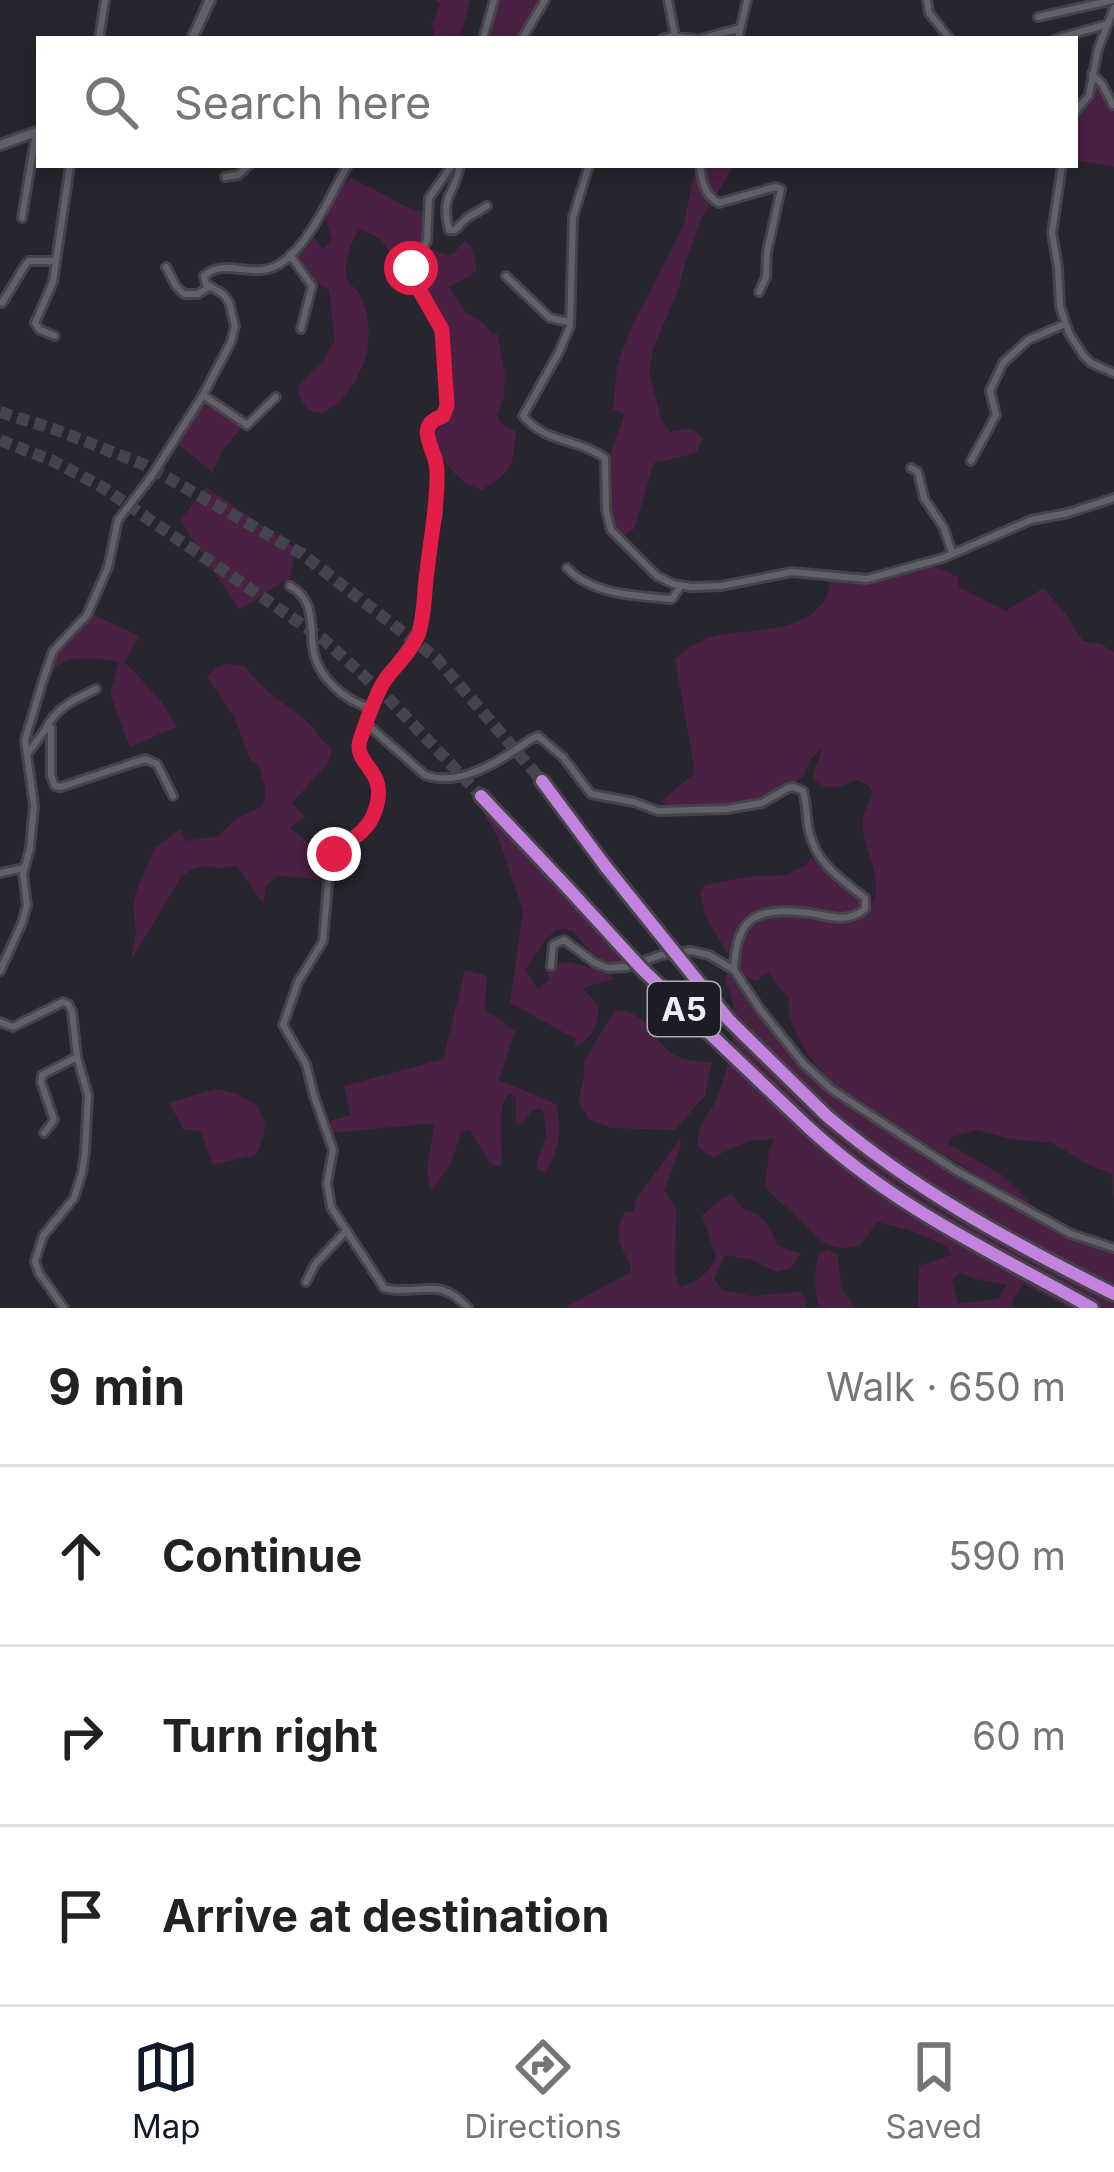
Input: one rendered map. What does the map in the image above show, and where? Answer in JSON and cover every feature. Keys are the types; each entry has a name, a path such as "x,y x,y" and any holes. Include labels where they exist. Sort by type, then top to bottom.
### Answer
{"highway":[{"name":"Α5","path":"542,781 729,1020 827,1116 945,1204 1114,1294"},
{"name":"Α5","path":"481,796 642,969 869,1179 926,1218 1092,1308"}],"street":[{"path":"99,36 105,0"},
{"path":"194,36 210,0"},
{"path":"484,36 494,0"},
{"path":"524,36 545,0"},
{"path":"668,0 675,36"},
{"path":"739,36 747,0"},
{"path":"927,0 929,13 948,36"},
{"path":"1038,17 1114,4 1089,94 1078,108"},
{"path":"1066,36 1108,24"},
{"path":"709,36 740,28"},
{"path":"1092,74 1113,105"},
{"path":"0,145 36,133"},
{"path":"22,218 36,143"},
{"path":"55,336 40,331 35,323 50,290 70,168"},
{"path":"225,177 238,176 246,168"},
{"path":"0,971 27,903 23,881 34,806 26,740 53,651 87,615 108,567 118,520 203,395 236,326 227,298 208,287 204,276 213,269 268,269 281,263 311,229 346,168"},
{"path":"453,168 428,198 428,236 411,267 443,337 447,406 427,429 436,458 436,515 418,632 382,685 358,746 378,779 375,811 365,829 330,860 324,935 298,982 283,1024 306,1064 333,1150 327,1183 331,1207 345,1232 384,1288 448,1289 468,1308"},
{"path":"457,168 459,174 445,204 449,230 487,206"},
{"path":"589,168 574,217 571,322 524,418 546,435 605,458 611,530 657,576 680,586 721,586 792,572 867,579 931,562 1031,520 1068,514 1114,498"},
{"path":"701,168 705,188 719,203 775,187 782,190 766,278 759,292"},
{"path":"1062,168 1052,233 1060,307 1087,360 1114,373"},
{"path":"290,254 312,286 302,329"},
{"path":"2,303 26,264 56,261"},
{"path":"166,267 184,294 208,287"},
{"path":"506,276 550,318 571,322"},
{"path":"970,461 996,415 990,391 999,370 1028,340 1065,324"},
{"path":"203,395 247,425 276,397"},
{"path":"911,468 918,472 924,498 944,528 952,553"},
{"path":"567,568 598,587 644,597 672,599 680,586"},
{"path":"290,586 302,595 311,612 313,651 325,675 346,697 372,709"},
{"path":"26,756 52,715 96,689"},
{"path":"367,724 434,779 468,775 538,736 563,757 591,794 658,812 727,809 762,803 788,788 802,791 817,855 832,874 865,898 865,909 848,919 784,912 749,919 738,938 734,970"},
{"path":"45,730 52,728 54,734 51,776 55,786 145,759 159,766 173,796"},
{"path":"0,873 24,868"},
{"path":"551,966 553,945 564,940 608,968 692,951 709,955 734,970 803,1063 844,1099 955,1170 1071,1234 1114,1248"},
{"path":"0,1022 13,1028 57,1004 67,1003 72,1011 88,1103 82,1173 74,1198 43,1236 35,1261 64,1308"},
{"path":"44,1133 54,1120 42,1075 77,1057"},
{"path":"306,1282 315,1264 345,1232"}],"shaded area":[{"path":"435,0 471,0 460,36 434,36 431,20 440,4"},
{"path":"499,0 541,0 519,36 487,36"},
{"path":"1097,71 1114,96 1114,167 1078,161 1078,114 1093,97"},
{"path":"695,168 733,168 703,215 653,349 649,373 662,421 670,432 690,428 703,438 696,453 654,463 634,529 622,536 611,521 606,491 610,456 624,414 613,410 617,365 683,227"},
{"path":"350,177 425,212 424,228 415,251 398,267 392,265 378,238 359,230 356,234 346,275 366,310 365,360 338,403 315,412 305,405 297,387 335,343 329,290 313,280 293,254 311,234 323,249 332,239 326,211"},
{"path":"465,240 477,269 448,287 466,312 493,335 497,333 505,374 497,416 516,432 510,467 482,490 455,474 433,436 432,425 449,413 448,342 443,320 417,268 427,247 453,254"},
{"path":"204,397 243,426 221,452 213,473 175,441"},
{"path":"206,487 296,549 289,582 239,610 180,520"},
{"path":"933,566 958,577 959,587 1006,611 1043,588 1083,641 1114,652 1114,1202 1111,1173 1052,1143 976,1130 952,1137 948,1144 1002,1175 1034,1207 866,1108 814,1063 792,1023 789,999 768,972 756,981 740,969 739,939 759,918 800,915 846,921 868,910 876,888 863,831 873,793 868,785 856,780 834,787 818,783 813,779 821,748 804,776 760,800 710,807 660,802 695,773 675,659 717,635 776,628 804,619 825,599 831,581 866,582"},
{"path":"91,613 139,636 125,662 161,701 177,727 130,747 110,694 119,662 83,658 65,662 52,672 43,701 38,702 54,652"},
{"path":"227,664 244,665 332,749 328,763 292,803 305,818 290,827 328,861 327,885 314,879 277,876 266,886 263,904 237,866 194,868 181,877 131,960 136,932 133,907 155,848 180,829 185,841 218,836 265,800 259,766 250,760 234,716 207,677"},
{"path":"476,800 629,962 603,960 573,931 558,929 525,970 538,989 550,979 542,965 568,962 610,973 613,979 583,988 599,1006 598,1013 590,1035 574,1047 576,1039 510,1003 523,910 498,837"},
{"path":"812,857 862,899 862,909 847,916 787,909 748,917 739,926 728,954 706,918 700,893 705,885 787,875"},
{"path":"465,970 487,976 485,1010 515,1031 499,1080 556,1104 558,1139 551,1163 540,1171 536,1165 546,1136 544,1113 539,1109 531,1112 516,1124 516,1098 509,1093 501,1118 501,1167 490,1163 469,1129 461,1133 451,1164 431,1191 427,1171 434,1123 333,1133 326,1122 351,1115 344,1086 443,1059"},
{"path":"727,972 789,1053 841,1101 1026,1214 1081,1242 1114,1252 1114,1308 1069,1308 1023,1284 1012,1301 1014,1308 918,1308 919,1266 951,1255 947,1246 877,1222 860,1246 830,1245 765,1186 774,1139 749,1141 713,1157 698,1147 699,1132 718,1096 731,1044 734,1008","holes":["960,1272 1007,1285 998,1299 958,1304 952,1281"]},
{"path":"622,1010 646,1024 676,1056 712,1062 705,1096 675,1130 611,1128 589,1119 578,1102 584,1061 614,1012"},
{"path":"215,1089 241,1096 259,1110 265,1129 255,1155 213,1165 200,1131 184,1130 169,1103"},
{"path":"680,1139 664,1191 676,1208 675,1274 680,1287 702,1276 713,1263 716,1257 702,1215 731,1193 743,1209 765,1222 778,1246 801,1254 791,1268 777,1272 752,1260 725,1255 714,1279 722,1290 751,1296 800,1292 807,1300 805,1308 564,1308 629,1273 618,1233 621,1220 626,1212 633,1212 636,1199"},
{"path":"828,1249 838,1255 841,1289 856,1308 820,1308 816,1266 819,1254"}],"tunnel":[{"path":"0,412 145,465 302,554 436,658 542,781"},
{"path":"0,440 102,487 323,639 386,696 481,796"}],"route":[{"path":"334,854 365,829 375,811 378,779 358,746 382,685 417,638 436,515 436,458 427,429 446,412 443,337 411,268"}]}
